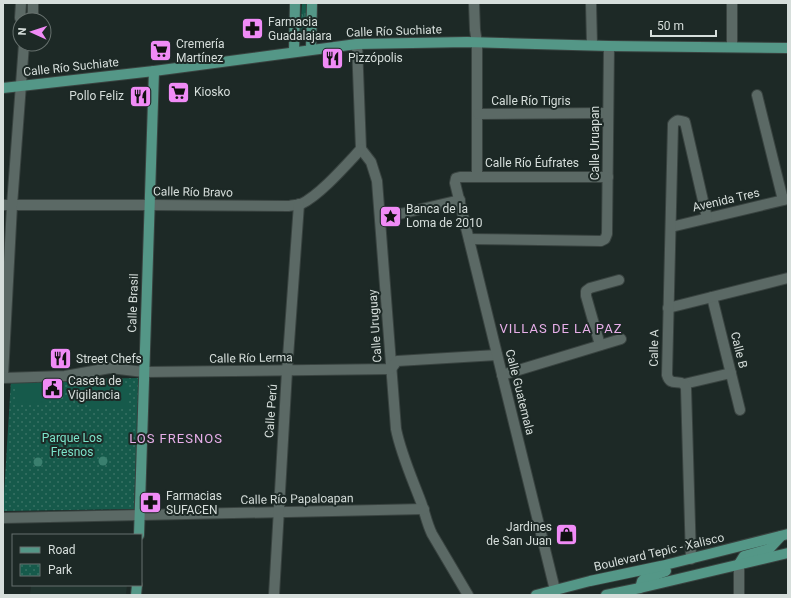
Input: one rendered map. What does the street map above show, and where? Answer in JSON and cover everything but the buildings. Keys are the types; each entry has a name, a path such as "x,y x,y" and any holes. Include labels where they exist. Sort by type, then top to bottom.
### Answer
{"main road":[{"path":"294,52 296,3"},
{"path":"311,49 312,3"},
{"name":"Calle Río Suchiate","path":"3,88 154,71 357,44 427,42 788,48"},
{"name":"Calle Brasil","path":"138,534 154,71"},
{"path":"739,564 744,556 769,549 784,535"},
{"name":"Boulevard Tepic - Xalisco","path":"536,595 554,593 590,581 691,559 784,535"},
{"path":"606,595 788,553"},
{"path":"640,588 644,579 683,566 691,559"}],"street":[{"path":"474,3 477,43 477,176"},
{"path":"591,3 592,45"},
{"path":"732,3 732,48"},
{"path":"357,44 361,149"},
{"name":"Calle Uruapan","path":"469,239 601,241 605,239 607,234 609,46"},
{"path":"3,377 7,205 22,85 24,52"},
{"path":"757,95 786,200"},
{"name":"Calle Río Tigris","path":"478,114 608,114"},
{"name":"Calle A","path":"684,384 681,382 672,383 668,380 667,375 673,124 679,120 684,122 707,218"},
{"name":"Calle Río Bravo","path":"7,205 149,204 289,206 299,204 307,200 320,190 361,149"},
{"name":"Calle Uruguay","path":"361,149 371,162 377,180 396,429 424,509 427,524 468,595"},
{"name":"Calle Río Éufrates","path":"456,178 477,176 608,177"},
{"name":"Calle Guatemala","path":"456,178 455,183 554,593"},
{"path":"391,216 460,200"},
{"name":"Avenida Tres","path":"671,227 786,200"},
{"name":"Calle Perú","path":"274,595 287,371 299,204"},
{"path":"668,308 788,278"},
{"path":"600,345 586,296 586,291 590,288 619,280"},
{"name":"Calle B","path":"712,297 740,410"},
{"path":"502,374 621,339"},
{"name":"Calle Río Lerma","path":"3,377 65,376 110,368 144,372 391,369 397,361 497,355"},
{"path":"691,559 686,388 684,384 731,373"},
{"name":"Calle Río Papaloapan","path":"3,518 424,509"},
{"path":"739,564 739,595"}],"shaded area":[{"path":"103,456 108,461 103,466 98,461"},
{"path":"36,458 40,458 42,462 40,466 36,466 34,464 34,460"},
{"path":"31,586 127,586 126,595 30,595"}],"green space":[{"path":"302,3 307,3 306,37 303,38 300,35"},
{"name":"Parque Los Fresnos","path":"139,378 134,509 3,511 11,380"},
{"path":"87,384 129,385 129,408 87,408"},
{"path":"16,385 48,385 48,405 16,405"}],"place":[{"name":"Farmacia Guadalajara","path":"252,29"},
{"name":"Cremería Martínez","path":"161,51"},
{"name":"Pizzópolis","path":"332,58"},
{"name":"Kiosko","path":"179,92"},
{"name":"Pollo Feliz","path":"140,96"},
{"name":"Banca de la Loma de 2010","path":"391,216"},
{"name":"Street Chefs","path":"60,359"},
{"name":"Caseta de Vigilancia","path":"52,388"},
{"name":"Farmacias SUFACEN","path":"151,503"},
{"name":"Jardines de San Juan","path":"567,534"}],"district":[{"name":"VILLAS DE LA PAZ","path":"561,328"},
{"name":"LOS FRESNOS","path":"176,438"}]}
